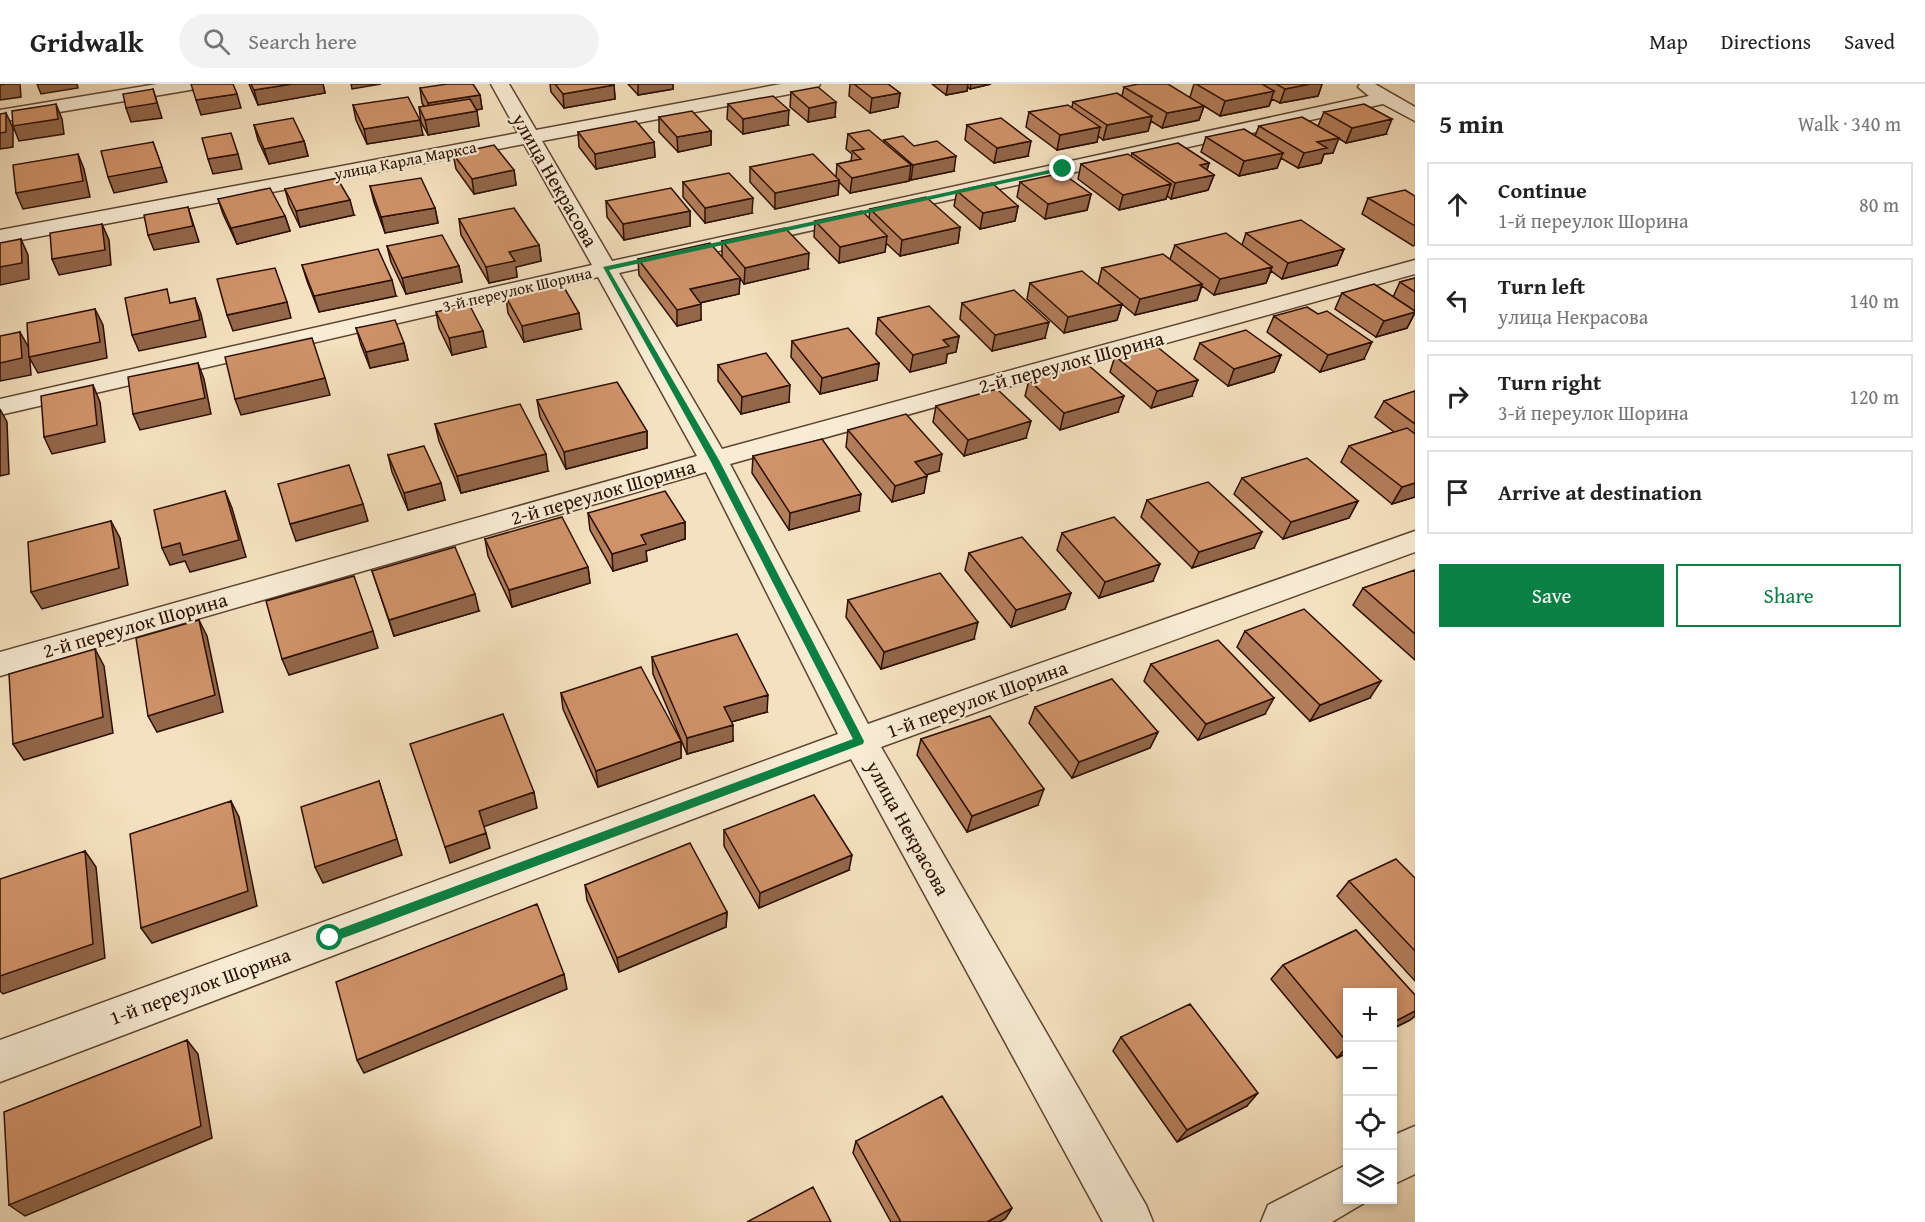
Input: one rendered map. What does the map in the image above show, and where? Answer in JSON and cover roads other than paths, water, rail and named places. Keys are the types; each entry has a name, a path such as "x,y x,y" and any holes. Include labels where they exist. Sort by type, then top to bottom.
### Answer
{"street":[{"path":"0,116 190,84"},
{"name":"улица Некрасова","path":"500,84 714,460 859,741 1130,1222"},
{"name":"улица Карла Маркса","path":"0,237 779,87 811,84"},
{"path":"1361,84 1415,115"},
{"name":"3-й переулок Шорина","path":"0,407 605,269 1386,98"},
{"name":"2-й переулок Шорина","path":"0,664 714,460 1415,267"},
{"name":"1-й переулок Шорина","path":"0,1061 859,741 1415,541"},
{"path":"1397,1159 1415,1149"},
{"path":"1285,1222 1343,1189"}]}
